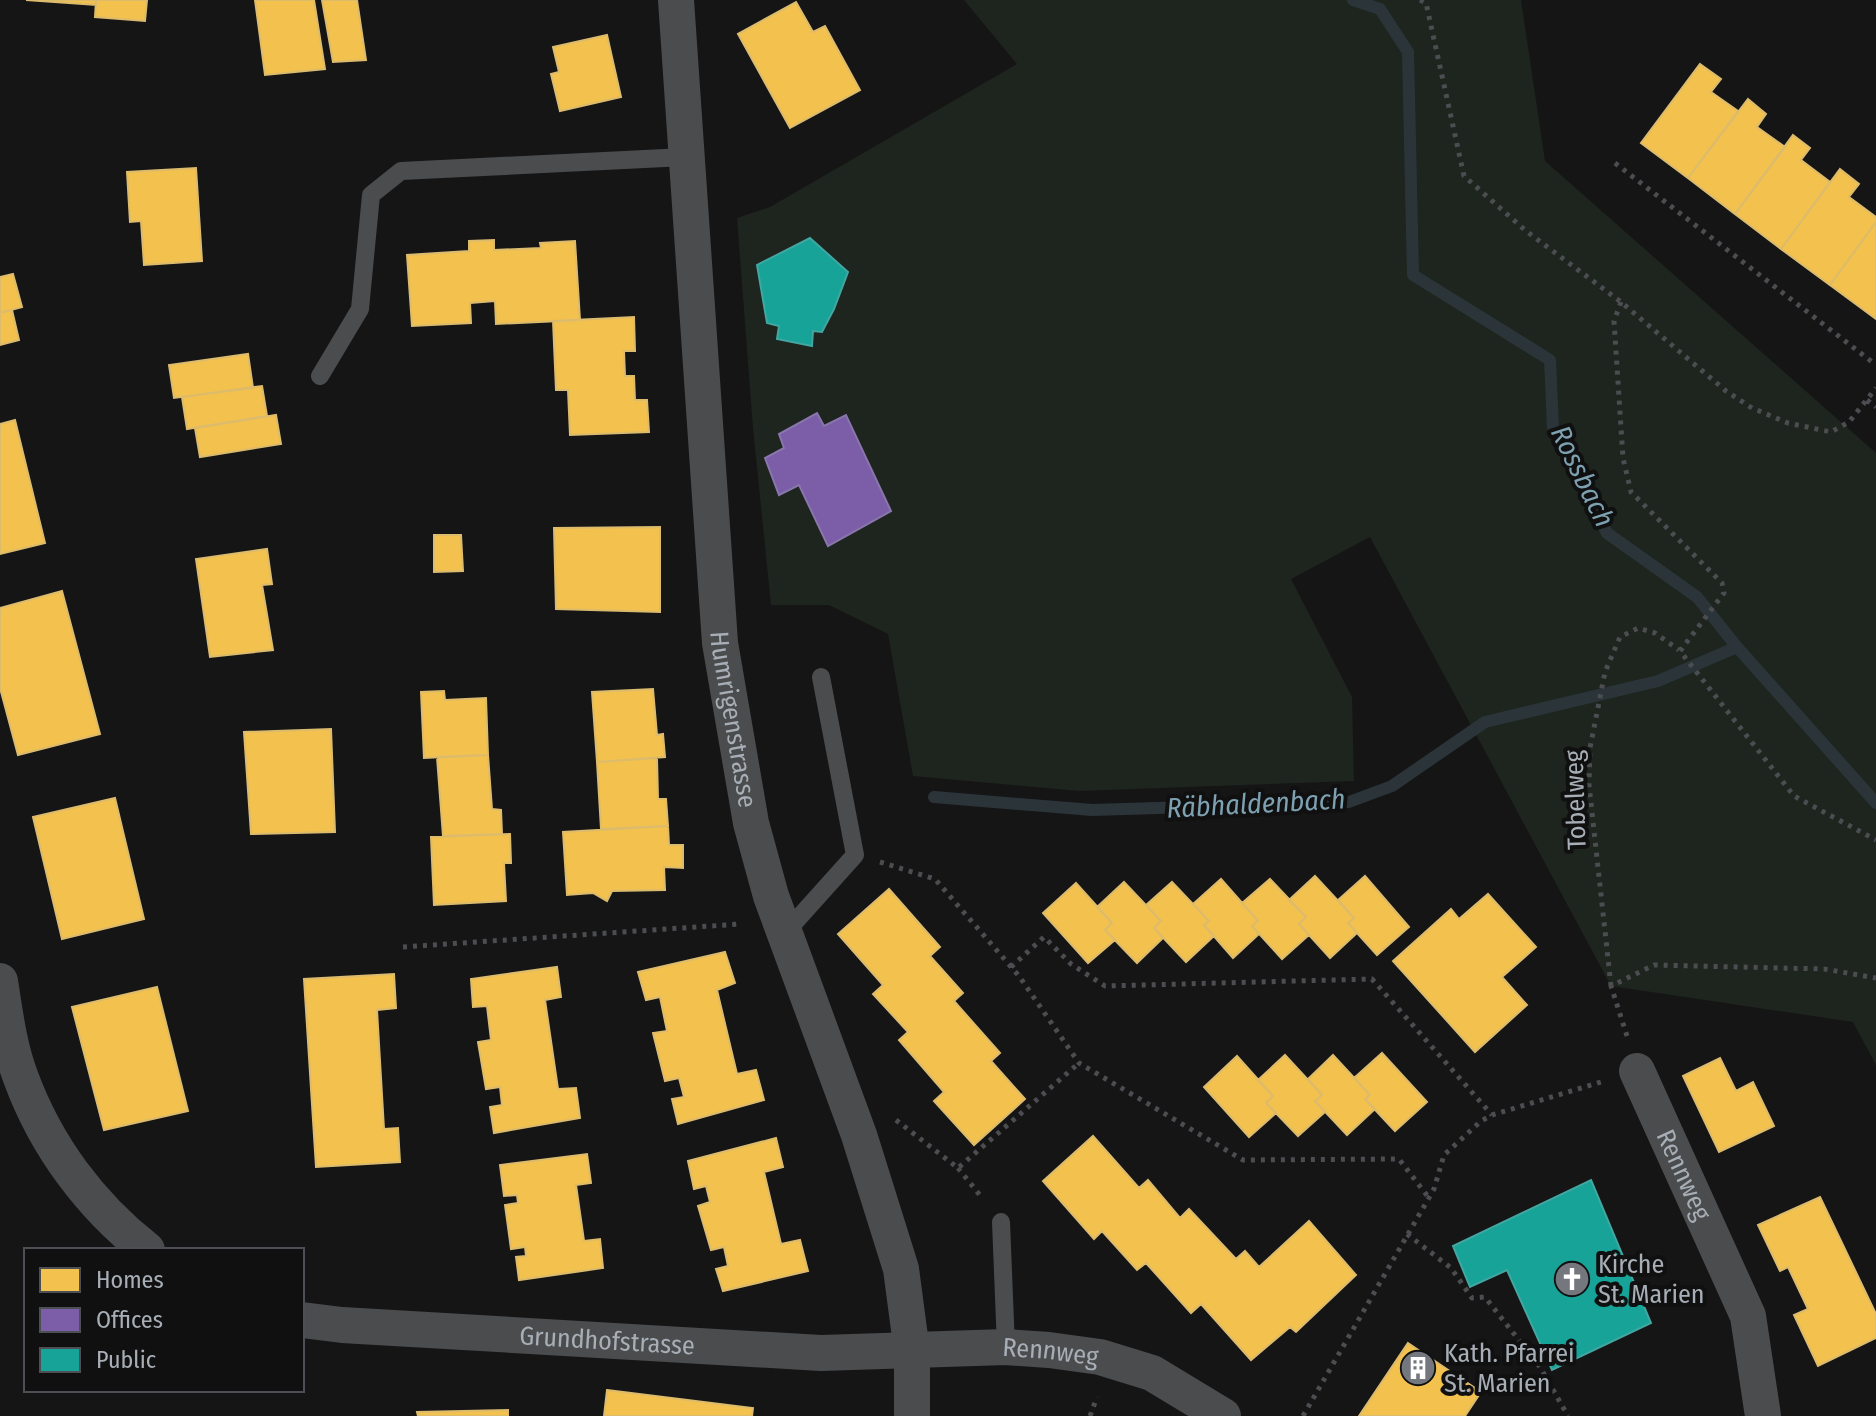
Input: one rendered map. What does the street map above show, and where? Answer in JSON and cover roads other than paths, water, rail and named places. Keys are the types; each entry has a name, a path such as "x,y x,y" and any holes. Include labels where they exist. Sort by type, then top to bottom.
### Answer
{"street":[{"name":"Humrigenstrasse","path":"676,0 720,643 751,823 771,896 859,1135 901,1269 912,1352 912,1416"},
{"path":"0,981 7,1029 20,1078 44,1125 74,1178 116,1225 145,1248"},
{"name":"Rennweg","path":"1637,1071 1748,1316 1763,1416"},
{"name":"Grundhofstrasse","path":"304,1320 805,1352 912,1352"},
{"name":"Rennweg","path":"912,1352 1006,1347 1100,1357 1152,1373 1212,1413"}],"lane":[{"path":"320,376 360,309 371,195 401,171 685,157"},
{"path":"785,933 855,855 821,677"},
{"path":"1001,1222 1006,1347"}],"waterway":[{"name":"Rossbach","path":"1353,0 1380,9 1408,52 1413,275 1550,360 1553,428 1607,533 1697,597 1737,647 1876,803"},
{"name":"Räbhaldenbach","path":"934,797 1092,810 1349,802 1392,786 1485,722 1658,681 1737,647"}],"place":[{"name":"Kirche St. Marien","path":"1572,1279"},
{"name":"Kath. Pfarrei St. Marien","path":"1418,1368"}]}
